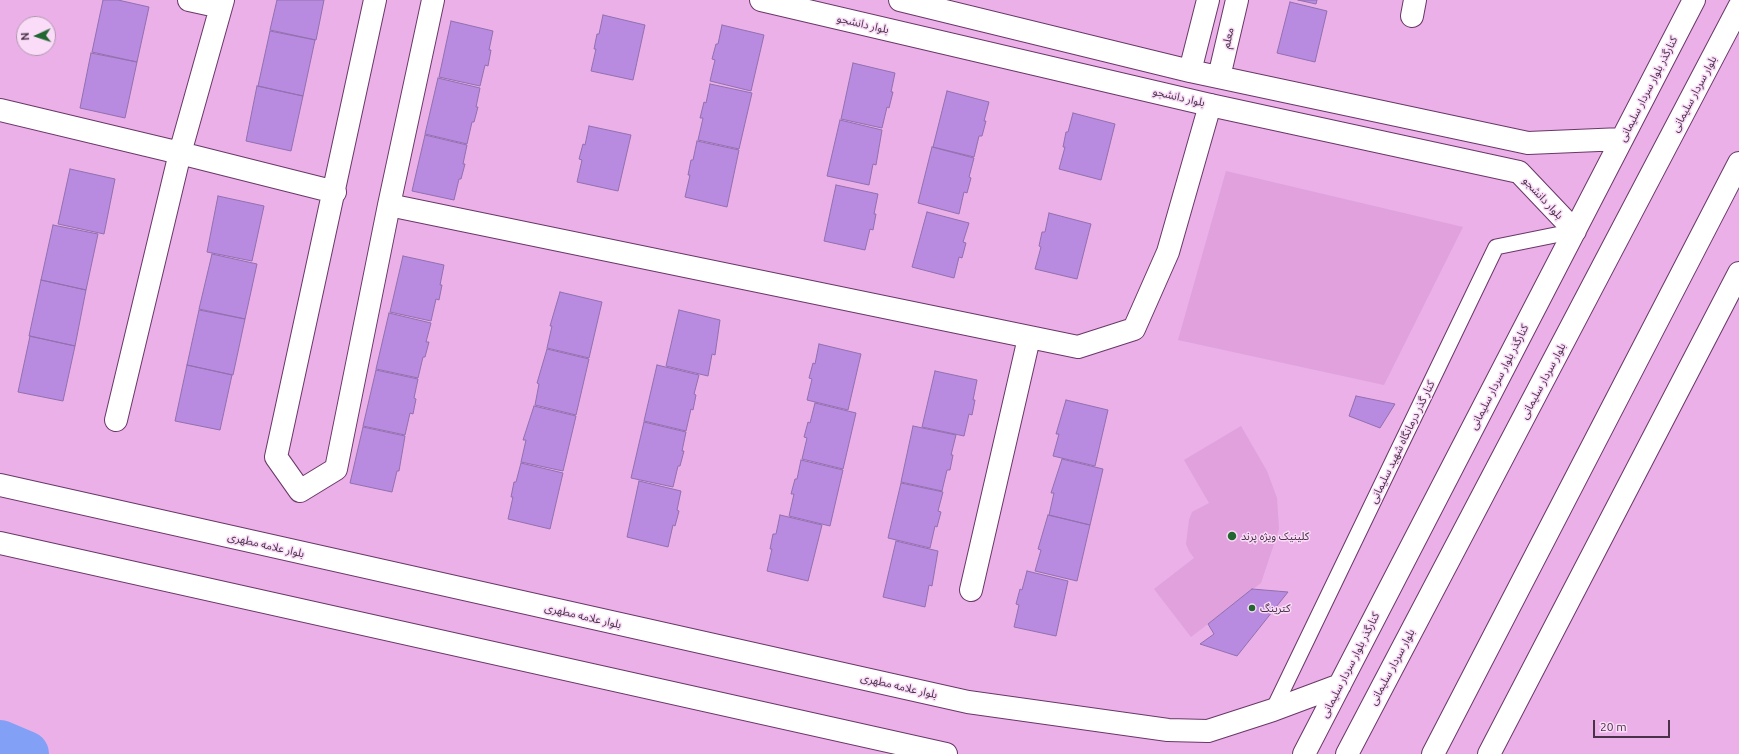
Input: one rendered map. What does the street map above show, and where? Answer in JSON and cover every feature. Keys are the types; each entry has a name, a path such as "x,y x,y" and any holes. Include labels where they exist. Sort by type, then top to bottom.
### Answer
{"street":[{"path":"116,420 180,153 222,4 189,0"},
{"path":"375,0 335,192 276,457 300,491 336,469 389,205 433,0"},
{"name":"بلوار دانشجو","path":"760,0 1210,105 1519,172 1574,231"},
{"path":"1190,71 1208,0"},
{"name":"معلم","path":"1219,77 1237,0"},
{"name":"کنارگذر بلوار سردار سلیمانی","path":"1304,754 1694,0"},
{"path":"910,1 1190,71 1528,143 1622,139"},
{"name":"بلوار سردار سلیمانی","path":"1347,754 1739,7"},
{"path":"389,205 1078,347 1134,329 1168,252 1210,105"},
{"path":"0,110 335,192"},
{"path":"1519,172 1530,167 1535,155 1528,143"},
{"path":"1433,754 1739,164"},
{"path":"1489,754 1739,273"},
{"path":"971,590 1029,338"},
{"name":"بلوار علامه مطهری","path":"0,485 968,702 1168,730 1208,731 1273,710 1340,685"},
{"path":"0,543 946,754"}],"lane":[{"name":"کنار گذر درمانگاه شهید سلیمانی","path":"1273,710 1496,247 1574,231"}],"shaded area":[{"path":"1226,171 1463,227 1384,385 1178,340"},
{"name":"کلینیک ویژه پرند","path":"1241,426 1267,471 1277,498 1279,529 1261,583 1191,637 1154,589 1194,558 1186,544 1189,520 1192,512 1209,503 1184,460"}],"building":[{"path":"103,0 118,0 149,7 137,62 92,52"},
{"path":"277,0 324,0 316,40 270,30"},
{"path":"1298,0 1317,0 1316,4"},
{"path":"1290,2 1327,11 1315,62 1277,53"},
{"path":"603,15 645,25 633,80 591,71 596,49 594,49 597,34 599,34"},
{"path":"451,21 493,31 489,50 491,50 488,66 485,65 480,86 439,77"},
{"path":"722,25 764,35 751,91 710,81 715,60 712,59 716,44 718,44"},
{"path":"270,31 315,40 303,96 258,86"},
{"path":"91,53 137,62 125,118 80,108"},
{"path":"853,63 895,73 891,92 893,92 889,108 887,107 882,128 841,119"},
{"path":"438,78 480,88 476,107 478,107 474,122 472,122 467,144 425,134"},
{"path":"710,84 752,93 739,149 698,140 703,118 700,118 704,102 706,103"},
{"path":"257,86 303,96 291,151 246,141"},
{"path":"947,91 989,102 982,136 979,136 974,157 933,147"},
{"path":"1073,113 1115,124 1101,180 1059,169 1065,147 1063,147 1066,132 1068,132"},
{"path":"840,120 882,130 876,165 873,164 869,185 827,176"},
{"path":"589,126 631,135 618,191 577,182 582,160 579,159 583,144 585,145"},
{"path":"425,135 467,145 463,164 465,164 461,179 459,179 454,200 412,191"},
{"path":"697,141 739,150 727,207 685,197 690,175 688,175 691,160 693,160"},
{"path":"932,147 974,158 967,193 964,192 959,214 918,203"},
{"path":"70,169 115,179 104,234 58,224"},
{"path":"836,185 878,194 874,214 876,214 873,230 870,229 865,250 824,241"},
{"path":"218,196 264,206 252,261 207,252"},
{"path":"927,212 969,223 963,242 966,243 962,258 959,257 954,278 912,267"},
{"path":"1049,213 1091,224 1077,279 1035,269 1041,247 1039,246 1042,232 1045,232"},
{"path":"53,225 98,234 86,290 41,280"},
{"path":"212,254 257,264 245,319 199,309"},
{"path":"403,256 444,265 439,300 436,299 431,321 390,312"},
{"path":"41,280 86,290 75,346 29,336"},
{"path":"560,292 602,302 589,358 547,348 552,326 550,326"},
{"path":"199,310 245,319 233,375 187,365"},
{"path":"679,310 720,320 715,355 712,354 708,376 666,366"},
{"path":"389,313 431,323 426,342 429,342 425,357 423,357 418,378 376,369"},
{"path":"30,336 75,346 63,401 18,392"},
{"path":"819,344 861,354 848,410 807,400 812,379 809,378 813,363 815,364"},
{"path":"547,349 589,359 576,415 535,405 539,384 537,383"},
{"path":"187,365 232,375 220,430 175,421"},
{"path":"657,365 699,375 694,394 696,395 693,410 691,409 686,431 644,421"},
{"path":"376,370 418,379 414,398 416,399 413,414 410,413 405,435 363,426"},
{"path":"935,371 977,380 972,415 969,414 964,436 922,427"},
{"path":"1356,396 1395,404 1380,428 1349,416"},
{"path":"1066,400 1108,410 1095,466 1053,456 1059,434 1056,434"},
{"path":"815,403 856,413 843,469 802,459 807,438 804,437 808,422 810,423"},
{"path":"534,406 576,416 563,471 521,462 526,440 523,440"},
{"path":"644,422 686,432 682,451 684,451 680,466 678,466 673,487 631,478"},
{"path":"913,426 956,435 951,455 953,455 950,470 947,470 942,491 901,482"},
{"path":"363,427 405,436 399,471 397,471 392,492 350,483"},
{"path":"1062,459 1103,469 1090,525 1049,515 1054,493 1051,493"},
{"path":"801,460 843,470 830,526 789,516 794,494 791,494 795,479 797,479"},
{"path":"521,463 563,473 550,529 508,519 513,497 511,497 514,482 516,482"},
{"path":"639,481 681,491 677,510 679,511 675,526 673,525 668,547 627,537"},
{"path":"901,483 943,492 938,511 941,512 937,527 935,526 930,548 888,538"},
{"path":"780,515 822,525 808,581 767,571 772,549 770,549 773,534 776,534"},
{"path":"1048,515 1090,525 1077,581 1035,571 1041,550 1038,549"},
{"path":"896,541 938,551 932,586 929,585 925,607 883,597"},
{"path":"1027,571 1068,581 1056,636 1014,627 1019,605 1016,604 1020,589 1022,590"},
{"name":"کترینگ","path":"1252,589 1288,592 1237,656 1200,644 1214,634 1208,624"}],"waterway":[{"path":"0,743 26,754"}],"place":[{"name":"کلینیک ویژه پرند","path":"1232,536"},
{"name":"کترینگ","path":"1252,608"}]}
